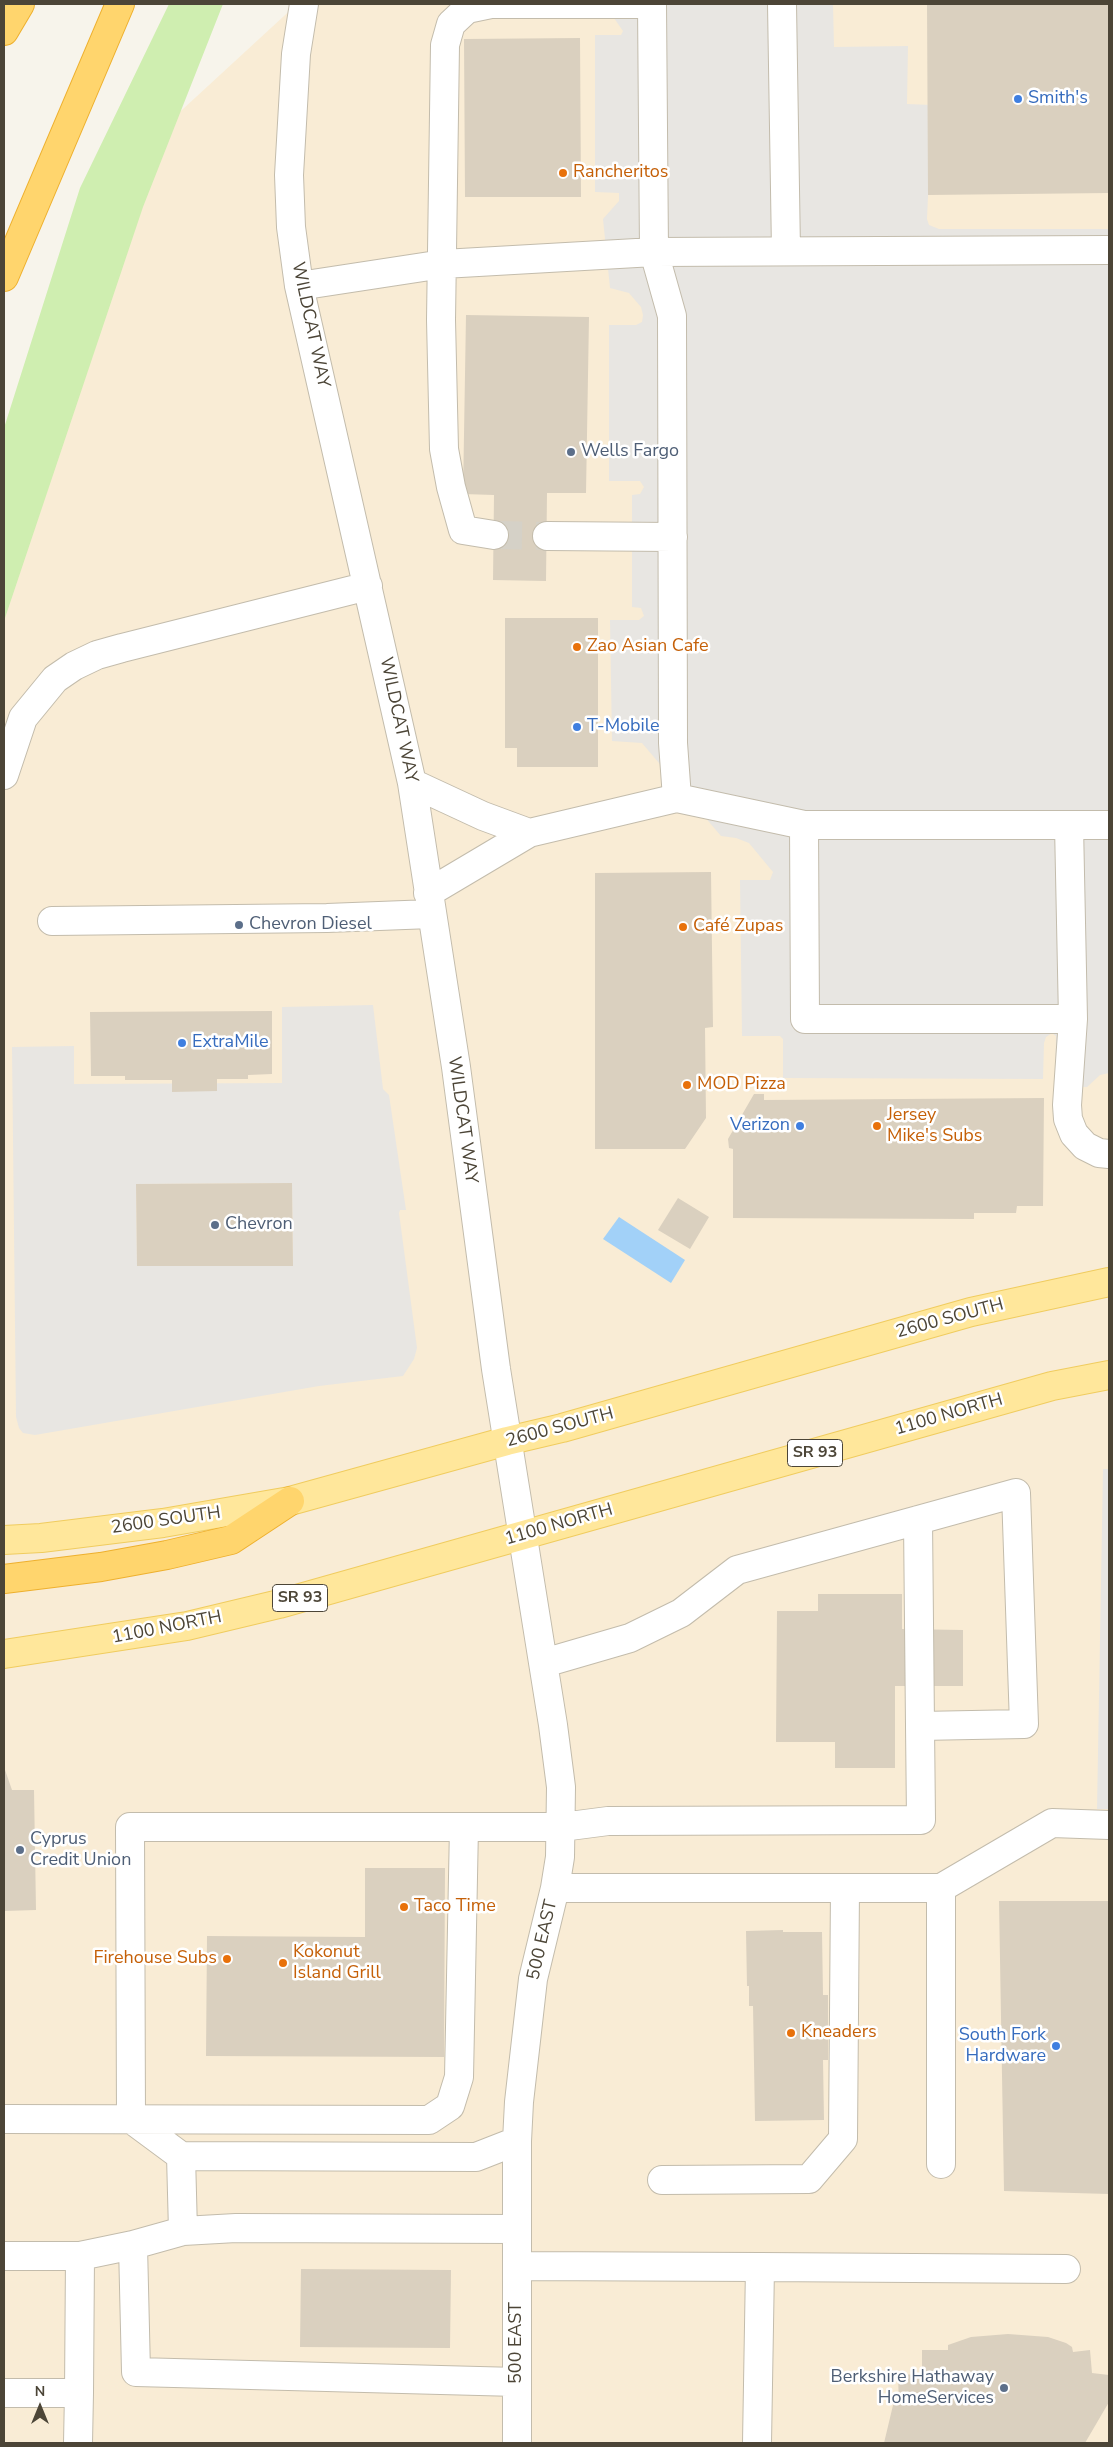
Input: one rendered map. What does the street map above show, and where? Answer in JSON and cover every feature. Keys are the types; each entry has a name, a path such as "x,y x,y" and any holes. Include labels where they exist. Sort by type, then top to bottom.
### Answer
{"highway":[{"path":"4,31 20,4"},
{"path":"4,277 120,4"},
{"path":"4,1579 110,1566 232,1540 290,1501"}],"main road":[{"name":"2600 SOUTH","path":"4,1540 41,1538 163,1523 290,1501 507,1441 562,1428 971,1312 1109,1282"},
{"name":"1100 NORTH","path":"4,1654 187,1626 279,1604 1052,1386 1109,1375"}],"street":[{"name":"WILDCAT WAY","path":"304,4 296,54 289,176 291,227 299,286 412,783 456,1067 507,1441"},
{"path":"494,535 463,530 451,487 444,450 441,320 445,45 451,24 467,9 491,4 652,4 654,252 672,316 673,743 677,798"},
{"path":"782,4 786,251"},
{"path":"299,286 443,264 654,252 1109,250"},
{"path":"547,536 673,538"},
{"path":"4,775 24,718 55,680 74,666 97,655 122,648 368,586"},
{"path":"412,783 483,816 530,833"},
{"path":"52,922 327,918 430,903 530,833 677,798 804,825 1109,825"},
{"path":"804,825 805,1020 1073,1019"},
{"path":"1069,825 1073,1019 1067,1105 1068,1119 1074,1134 1084,1146 1099,1153 1109,1154"},
{"name":"500 EAST","path":"507,1441 521,1536 544,1663 561,1788 562,1826 555,1888 537,1963 527,2020 517,2141 517,2443"},
{"path":"544,1663 630,1638 682,1613 737,1570 1016,1493 1024,1724 920,1726"},
{"path":"131,2119 130,1826 562,1826 608,1821 921,1820 918,1520"},
{"path":"555,1888 941,1888 1052,1823 1109,1825"},
{"path":"4,2119 429,2120 450,2106 460,2077 464,1826"},
{"path":"662,2180 809,2179 843,2139 845,1888"},
{"path":"941,1888 941,2164"},
{"path":"131,2119 181,2156 476,2156 517,2141"},
{"path":"181,2156 183,2231"},
{"path":"4,2256 80,2256 133,2245 183,2231 236,2228 517,2229"},
{"path":"133,2245 136,2372 517,2382"},
{"path":"78,2443 80,2256"},
{"path":"517,2266 1066,2269"},
{"path":"757,2443 760,2267"},
{"path":"4,2393 79,2393"}],"shaded area":[{"path":"297,4 1109,4 1109,2443 4,2443 4,604 158,132"},
{"path":"609,4 833,4 834,47 908,46 907,104 932,105 927,219 929,225 939,229 1109,229 1109,1073 1100,1075 1087,1087 1055,1086 1056,1036 1052,1033 1046,1037 1044,1043 1043,1079 783,1078 783,1039 780,1036 742,1036 740,880 770,880 773,872 749,843 736,838 721,836 642,743 612,741 610,620 639,620 644,616 641,608 632,607 632,495 640,494 644,487 640,481 609,481 609,325 636,325 642,322 643,315 641,307 629,293 610,288 603,219 619,201 619,193 595,192 595,35 621,35 623,31 614,18 609,16"},
{"path":"373,1005 383,1089 389,1095 406,1210 400,1210 399,1213 417,1348 414,1359 403,1376 319,1386 35,1435 23,1433 19,1428 16,1417 12,1047 74,1046 74,1084 282,1083 282,1007","holes":["292,1183 293,1266 137,1266 136,1184"]},
{"path":"1103,1469 1109,1469 1109,1809 1097,1809"}],"green space":[{"path":"169,4 223,4 143,207 4,621 4,428 80,188"}],"water":[{"path":"619,1217 685,1260 671,1283 603,1239"}],"building":[{"name":"Smith's","path":"927,4 1109,4 1109,193 928,195"},
{"path":"580,38 581,197 465,197 464,39"},
{"path":"466,315 589,317 586,493 547,493 546,581 493,580 494,495 463,494"},
{"path":"505,618 598,618 598,767 517,767 517,748 505,748"},
{"path":"711,872 713,1027 705,1028 706,1118 685,1149 595,1149 595,873"},
{"name":"ExtraMile","path":"272,1011 272,1074 248,1075 248,1079 217,1079 217,1091 172,1092 172,1080 125,1080 125,1076 91,1076 90,1012"},
{"path":"754,1094 764,1094 764,1100 1044,1098 1043,1206 1017,1206 1016,1213 974,1213 974,1219 733,1218 733,1149 729,1148 728,1139"},
{"name":"Chevron","path":"292,1183 293,1266 137,1266 136,1184"},
{"path":"678,1198 709,1217 690,1249 658,1230"},
{"path":"818,1594 902,1594 902,1629 963,1630 963,1686 895,1686 895,1768 835,1768 835,1742 776,1742 777,1611 818,1611"},
{"name":"Cyprus Credit Union","path":"4,1767 12,1790 34,1790 36,1910 4,1911"},
{"path":"365,1868 445,1868 444,2057 206,2056 207,1936 365,1937"},
{"name":"South Fork Hardware","path":"999,1901 1109,1901 1109,2194 1004,2191"},
{"name":"Kneaders","path":"783,1930 783,1932 822,1932 823,1995 828,1995 828,2060 823,2060 824,2120 755,2121 753,2006 749,2006 749,1986 747,1986 746,1931"},
{"path":"301,2269 451,2270 450,2348 300,2347"},
{"name":"Berkshire Hathaway HomeServices","path":"1008,2334 1048,2337 1066,2343 1072,2347 1073,2352 1090,2350 1092,2373 1109,2375 1109,2402 1085,2443 884,2443 894,2401 899,2405 898,2375 922,2374 922,2350 948,2350 948,2345 971,2337"}],"tunnel":[{"path":"494,535 547,536"}],"place":[{"name":"Smith's","path":"1018,99"},
{"name":"Rancheritos","path":"563,173"},
{"name":"Wells Fargo","path":"571,452"},
{"name":"Zao Asian Cafe","path":"577,647"},
{"name":"T-Mobile","path":"577,727"},
{"name":"Chevron Diesel","path":"239,925"},
{"name":"Café Zupas","path":"683,927"},
{"name":"ExtraMile","path":"182,1043"},
{"name":"MOD Pizza","path":"687,1085"},
{"name":"Verizon","path":"800,1126"},
{"name":"Jersey Mike's Subs","path":"877,1126"},
{"name":"Chevron","path":"215,1225"},
{"name":"Cyprus Credit Union","path":"20,1850"},
{"name":"Taco Time","path":"404,1907"},
{"name":"Firehouse Subs","path":"227,1959"},
{"name":"Kokonut Island Grill","path":"283,1963"},
{"name":"Kneaders","path":"791,2033"},
{"name":"South Fork Hardware","path":"1056,2046"},
{"name":"Berkshire Hathaway HomeServices","path":"1004,2388"}]}
